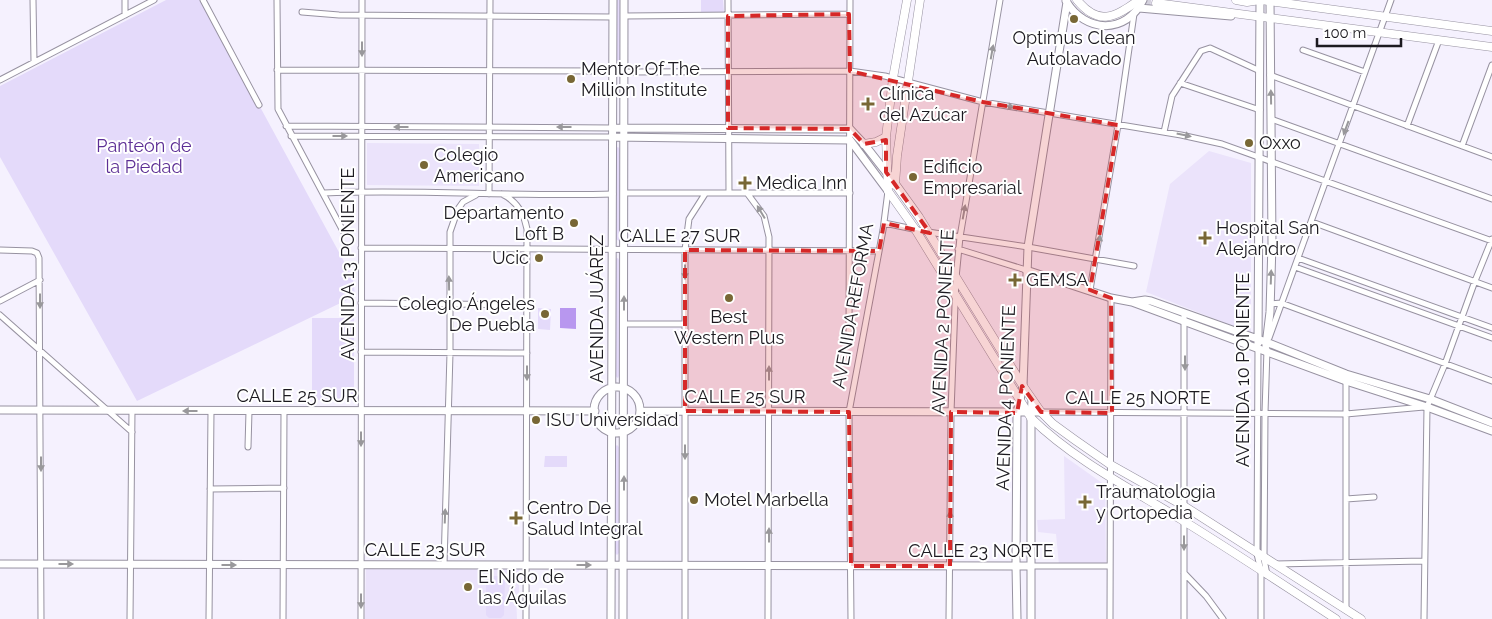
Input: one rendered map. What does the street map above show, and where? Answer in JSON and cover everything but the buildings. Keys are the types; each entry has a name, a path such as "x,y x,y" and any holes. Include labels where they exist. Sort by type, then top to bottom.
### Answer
{"main road":[{"name":"AVENIDA JUÁREZ","path":"611,619 613,0"},
{"name":"AVENIDA JUÁREZ","path":"623,619 624,0"},
{"name":"AVENIDA REFORMA","path":"888,191 886,137 893,78 907,0"},
{"path":"895,200 897,156 920,0"},
{"path":"1077,0 1084,8 1102,17 1113,16 1139,6 1225,16 1260,16"},
{"path":"1236,0 1247,2 1270,0 1492,31"},
{"name":"AVENIDA 10 PONIENTE","path":"1258,340 1260,0"},
{"name":"AVENIDA 10 PONIENTE","path":"1265,347 1270,304 1272,161 1270,0"},
{"path":"1067,1 1075,13 1085,21 1098,25 1111,25 1123,22 1139,6"},
{"name":"AVENIDA 4 PONIENTE","path":"1017,619 1017,413 1023,386 1026,270 1067,1"},
{"path":"1156,3 1492,47"},
{"path":"612,128 850,129 895,184 928,232 1032,400 1053,424 1111,464 1184,506 1272,564 1361,619"},
{"path":"613,137 850,140 915,229 1020,400 1030,414 1053,438 1111,477 1184,521 1336,619"},
{"path":"864,144 876,142 886,137"},
{"path":"1026,270 1111,298 1132,302 1151,301 1184,318 1492,431"},
{"path":"1184,318 1258,340 1265,347"},
{"path":"1346,377 1430,399 1492,423"},
{"path":"611,388 624,388 634,394 638,400 640,412 636,423 624,432 611,432 600,424 594,412 597,399 611,388"},
{"name":"AVENIDA 4 PONIENTE","path":"1031,619 1030,414 1032,400"},
{"name":"CALLE 25 SUR","path":"0,410 594,412"},
{"name":"CALLE 25 SUR","path":"640,412 849,412"},
{"name":"CALLE 25 NORTE","path":"849,412 1030,414 1041,412"},
{"name":"CALLE 23 SUR","path":"0,564 851,566"},
{"name":"CALLE 23 NORTE","path":"851,566 1031,566"}],"street":[{"path":"33,0 34,62"},
{"path":"125,0 125,16"},
{"path":"0,80 154,0"},
{"path":"203,0 259,105"},
{"path":"277,0 278,109 343,231"},
{"name":"AVENIDA 13 PONIENTE","path":"361,619 362,0"},
{"path":"489,194 490,0"},
{"path":"728,0 730,193"},
{"path":"849,342 850,0"},
{"name":"AVENIDA 2 PONIENTE","path":"949,619 952,412 958,249 1000,0"},
{"path":"1265,347 1312,222 1391,0"},
{"path":"1090,290 1139,6"},
{"path":"302,12 362,15 613,17"},
{"path":"624,16 850,14"},
{"path":"1407,126 1439,40"},
{"path":"1164,132 1172,96 1204,49 1210,48 1260,71"},
{"path":"1303,50 1365,72"},
{"path":"1462,146 1492,65"},
{"path":"278,70 613,71"},
{"path":"624,72 850,71 893,78 983,102 1164,132 1222,144 1492,240 1427,407 1424,619"},
{"path":"1270,75 1492,157"},
{"path":"1180,84 1260,110"},
{"path":"1271,118 1492,199"},
{"path":"286,126 612,128"},
{"path":"291,136 613,137"},
{"name":"AVENIDA REFORMA","path":"851,619 849,412 884,223 888,191"},
{"path":"324,193 613,194"},
{"path":"624,193 850,193"},
{"path":"746,193 764,216 768,226 768,619"},
{"path":"502,194 516,203 523,215 527,229 526,619"},
{"path":"685,619 685,250 689,219 705,194"},
{"path":"444,564 450,353 450,232 458,209 463,202 476,195"},
{"path":"1312,222 1492,288"},
{"path":"884,223 1134,266"},
{"name":"CALLE 27 SUR","path":"361,248 879,251"},
{"path":"958,249 1026,270"},
{"path":"0,250 32,251 37,253 39,258 42,619"},
{"path":"1298,258 1492,328"},
{"path":"1295,267 1492,338"},
{"path":"0,302 40,280"},
{"path":"1110,619 1111,298"},
{"path":"1270,304 1281,303 1492,381"},
{"path":"361,304 527,305"},
{"path":"0,315 132,432"},
{"path":"1184,318 1184,619"},
{"path":"624,324 685,324"},
{"name":"AVENIDA 10 PONIENTE","path":"1261,619 1264,573 1261,556 1258,413 1265,347"},
{"name":"AVENIDA 10 PONIENTE","path":"1261,556 1265,347"},
{"path":"361,352 527,353"},
{"path":"1346,377 1346,610"},
{"name":"CALLE 25 NORTE","path":"1041,412 1346,414 1427,407"},
{"path":"130,619 132,410"},
{"path":"209,619 211,411"},
{"path":"248,411 248,447"},
{"path":"284,411 284,619"},
{"path":"210,489 284,488"},
{"path":"1346,499 1374,497"},
{"path":"1272,564 1424,562"},
{"name":"CALLE 23 NORTE","path":"1031,566 1110,566"},
{"path":"1184,573 1206,596 1223,619"}],"highlighted area":[{"path":"849,14 850,71 983,102 1118,125 1090,290 1111,298 1112,413 1041,412 1022,386 1017,413 951,412 950,566 851,566 849,412 685,411 685,250 879,251 884,223 930,233 886,172 886,140 864,144 850,129 728,128 728,16"}],"shaded area":[{"name":"Colegio Americano","path":"367,143 479,144 481,182 479,182 479,186 367,185"},
{"name":"Hospital San Alejandro","path":"1209,151 1251,163 1251,333 1146,292 1170,184"},
{"path":"560,308 576,308 576,329 560,328"},
{"name":"Traumatologia y Ortopedia","path":"1064,456 1105,485 1106,564 1059,565 1056,534 1038,532 1037,520 1065,519"},
{"path":"366,568 519,568 519,592 516,595 517,619 365,619"}],"green space":[{"name":"Panteón de la Piedad","path":"166,0 202,0 353,278 355,296 137,401 0,157 0,86"},
{"path":"616,0 620,0 620,65 618,67 616,65"},
{"path":"701,0 723,0 724,12 701,12"},
{"path":"616,148 620,149 619,241 616,239"},
{"path":"618,258 618,378 615,376 615,259"},
{"path":"538,308 551,309 550,330 538,329"},
{"path":"312,318 354,318 354,400 312,400"},
{"path":"617,445 619,447 619,553 617,555 615,553 615,447"},
{"path":"545,456 567,456 567,467 544,467"},
{"path":"489,576 502,576 505,579 504,615 501,618 489,618 486,615 486,578"}],"tunnel":[{"path":"1131,0 1156,3"}],"place":[{"name":"Optimus Clean Autolavado","path":"1074,19"},
{"name":"Mentor Of The Million Institute","path":"571,79"},
{"name":"Clínica del Azúcar","path":"868,104"},
{"name":"Oxxo","path":"1249,143"},
{"name":"Colegio Americano","path":"424,165"},
{"name":"Edificio Empresarial","path":"913,177"},
{"name":"Medica Inn","path":"745,183"},
{"name":"Departamento Loft B","path":"574,223"},
{"name":"Hospital San Alejandro","path":"1205,238"},
{"name":"Ucic","path":"539,258"},
{"name":"GEMSA","path":"1015,280"},
{"name":"Best Western Plus","path":"729,298"},
{"name":"Colegio Ángeles De Puebla","path":"545,314"},
{"name":"ISU Universidad","path":"536,420"},
{"name":"Motel Marbella","path":"694,500"},
{"name":"Traumatologia y Ortopedia","path":"1085,502"},
{"name":"Centro De Salud Integral","path":"516,518"},
{"name":"El Nido de las Águilas","path":"468,587"}]}
